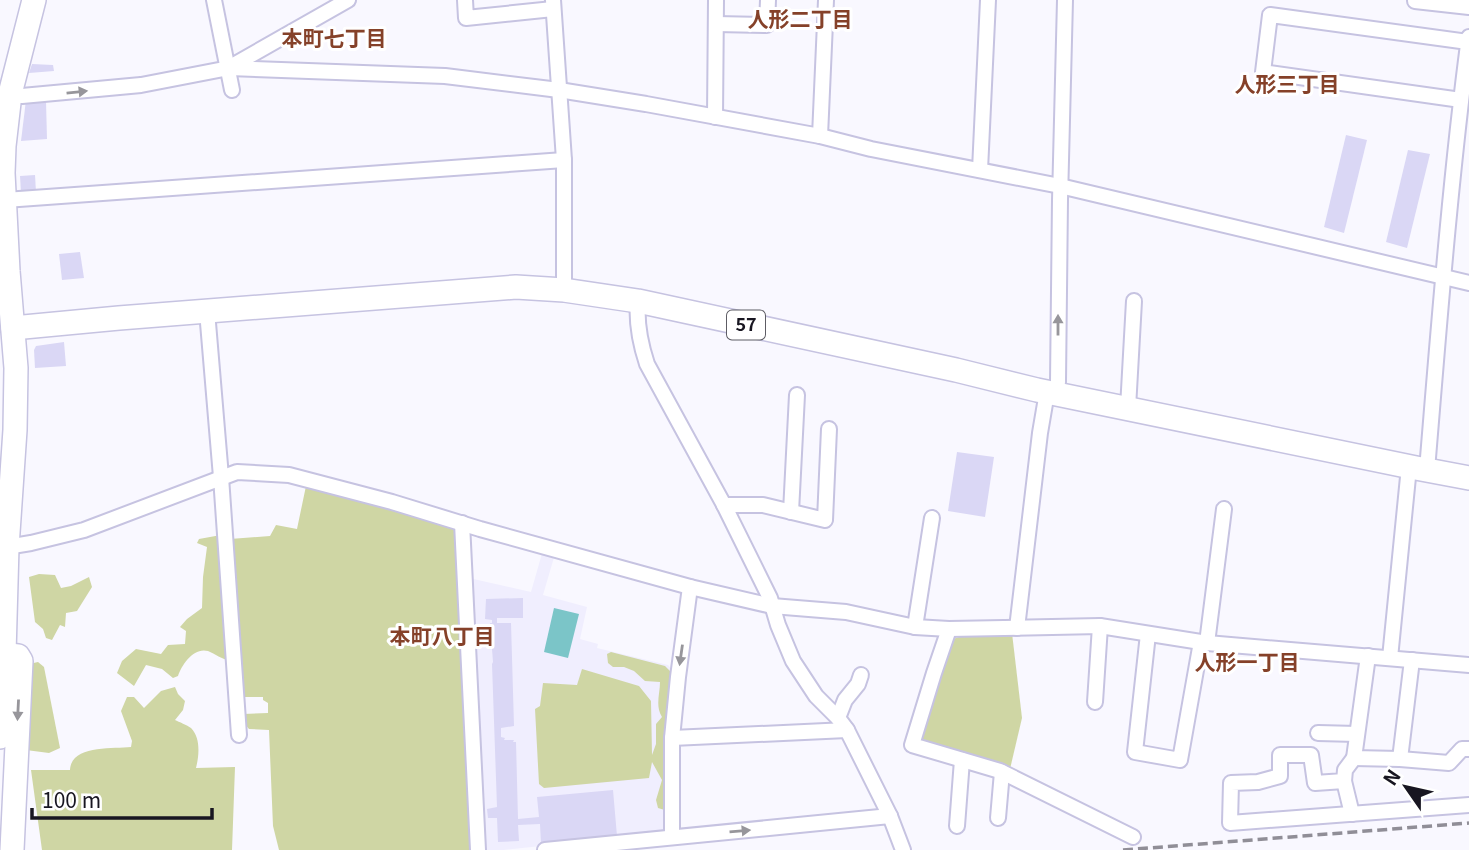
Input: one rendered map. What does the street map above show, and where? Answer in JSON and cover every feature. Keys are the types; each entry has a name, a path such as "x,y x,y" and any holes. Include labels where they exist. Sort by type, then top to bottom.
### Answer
{"main road":[{"path":"0,737 3,547 15,430 16,368 5,200 5,93 34,0"},
{"name":"57","path":"13,328 516,287 564,290 638,301 1051,393 1469,478"},
{"path":"2,654 18,656 21,661 12,850"}],"street":[{"path":"214,0 232,90"},
{"path":"229,68 348,0"},
{"path":"465,0 466,18 553,5 564,160 564,290"},
{"path":"715,117 716,0"},
{"path":"716,24 767,25 768,0"},
{"path":"820,136 825,0"},
{"path":"980,170 988,0"},
{"path":"1017,628 1040,433 1051,393 1058,382 1065,0"},
{"path":"1412,0 1469,7"},
{"path":"1391,658 1443,278 1464,93 1469,39 1269,15 1263,72 1464,93"},
{"path":"5,93 22,96 141,86 229,68 445,76 559,90 820,136 1060,186 1469,283"},
{"path":"5,200 564,160"},
{"path":"638,301 636,321 647,364 724,505 770,597 793,661 816,696 843,724 890,816 903,850"},
{"path":"1128,408 1134,301"},
{"path":"207,311 239,735"},
{"path":"791,512 797,395"},
{"path":"724,505 763,505 825,520 830,429"},
{"path":"3,547 84,530 237,472 289,475 690,587 772,606 846,612 915,627 949,629 1100,626 1204,642 1469,665"},
{"path":"1149,634 1135,752 1180,760 1204,642 1224,509"},
{"path":"915,627 932,518"},
{"path":"462,523 478,850"},
{"path":"672,837 672,738 690,587"},
{"path":"1095,702 1100,626"},
{"path":"949,629 912,745 1002,772 1133,836"},
{"path":"1352,814 1343,781 1345,769 1354,758 1368,656"},
{"path":"1400,759 1412,660"},
{"path":"843,724 845,700 858,684 861,675"},
{"path":"672,738 843,724"},
{"path":"1318,733 1357,734"},
{"path":"1354,758 1449,762 1462,749 1469,750"},
{"path":"1343,781 1315,783 1311,755 1280,755 1280,776 1258,782 1231,783 1230,823 1469,805"},
{"path":"957,826 962,760"},
{"path":"998,818 1002,772"},
{"path":"545,850 890,816"}],"shaded area":[{"path":"543,550 555,554 543,595 587,607 580,639 598,644 597,648 668,665 674,672 665,833 483,850 469,578 531,592"}],"green space":[{"path":"306,486 454,525 459,540 476,850 279,850 273,826 269,730 249,729 243,722 243,714 268,713 268,703 263,697 239,697 230,539 270,536 276,525 297,529"},
{"path":"221,535 230,661 203,650 193,654 182,666 178,676 173,678 162,669 146,665 134,686 117,673 122,661 136,649 161,654 168,645 185,644 186,631 180,627 202,608 207,547 197,543 199,539"},
{"path":"39,574 55,575 61,588 89,577 92,587 77,611 66,613 65,627 60,625 52,640 46,638 43,629 35,622 29,577"},
{"path":"1012,633 1022,718 1010,769 924,742 921,737 953,639"},
{"path":"611,652 665,666 672,673 668,811 658,808 656,800 662,780 652,762 649,778 544,788 539,784 535,709 540,706 543,683 577,685 582,669 639,686 651,701 652,755 656,744 656,724 662,717 658,704 660,682 645,681 634,671 613,667 608,663 607,654"},
{"path":"38,662 44,667 60,748 49,753 26,750 29,664"},
{"path":"175,687 185,701 183,710 175,720 191,728 198,742 196,768 235,767 232,850 42,850 31,770 70,770 77,756 85,752 131,747 132,741 121,711 127,697 134,697 144,708 161,691"}],"water":[{"path":"554,608 579,614 568,658 544,652"}],"building":[{"path":"32,64 53,65 54,71 29,73"},
{"path":"26,100 46,101 47,139 21,141"},
{"path":"1346,135 1367,140 1344,233 1324,227"},
{"path":"1408,150 1430,154 1407,248 1386,242"},
{"path":"35,175 36,192 21,193 20,176"},
{"path":"80,252 84,278 62,280 59,254"},
{"path":"64,342 66,366 35,368 36,346"},
{"path":"957,452 994,457 985,517 948,511"},
{"path":"523,598 523,618 497,618 497,623 511,623 514,726 501,728 501,737 516,742 518,819 539,817 537,797 613,790 617,836 541,843 540,824 518,825 519,841 498,842 497,818 488,818 487,809 497,807 492,620 485,619 486,599"}],"railway":[{"path":"1123,850 1469,823"}],"district":[{"name":"人形二丁目","path":"800,20"},
{"name":"本町七丁目","path":"334,39"},
{"name":"人形三丁目","path":"1287,85"},
{"name":"本町八丁目","path":"442,637"},
{"name":"人形一丁目","path":"1247,663"}]}
